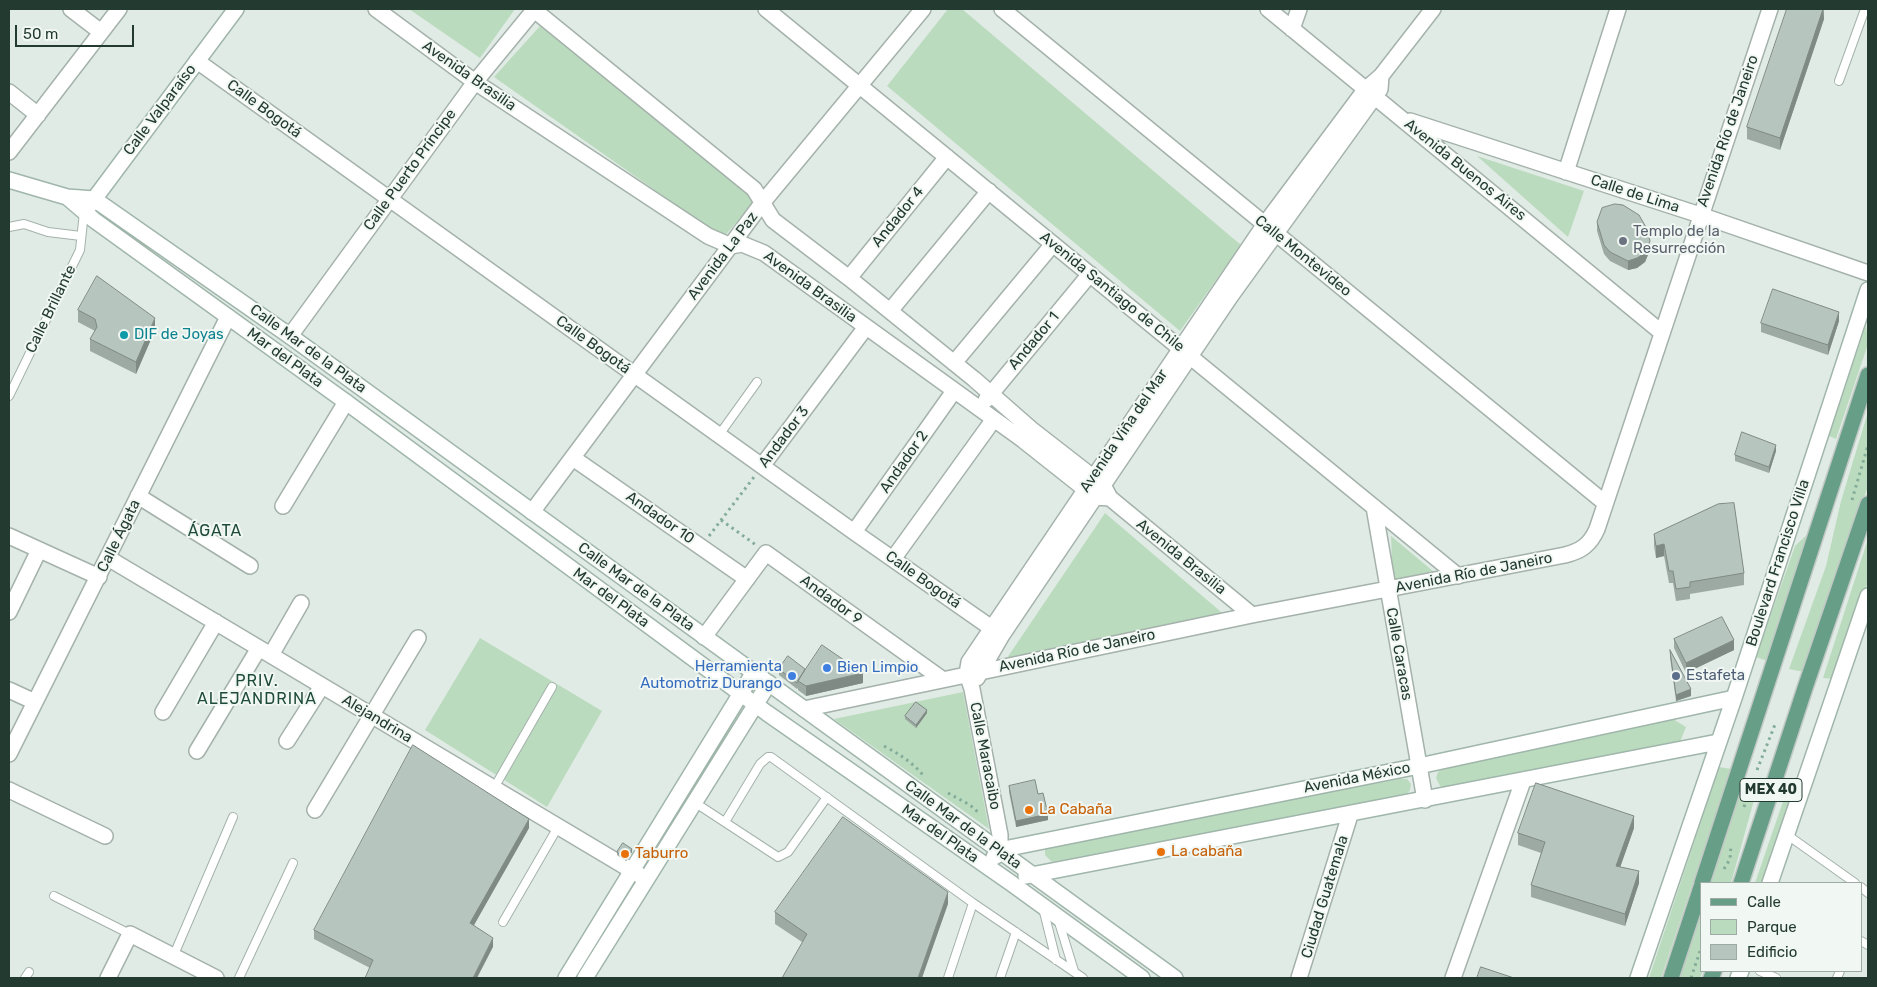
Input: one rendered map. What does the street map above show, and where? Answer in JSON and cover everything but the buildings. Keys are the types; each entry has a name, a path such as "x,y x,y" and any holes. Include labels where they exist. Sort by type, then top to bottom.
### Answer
{"main road":[{"name":"Boulevard Francisco Villa","path":"1702,882 1868,375"},
{"name":"MEX 40","path":"1741,882 1868,504"},
{"name":"Boulevard Francisco Villa","path":"1671,978 1700,888"}],"street":[{"path":"71,9 101,32"},
{"path":"9,152 120,9"},
{"name":"Calle Valparaíso","path":"84,212 236,9"},
{"name":"Avenida Brasilia","path":"376,9 475,82 708,236 731,246 742,244 764,253 978,409 1110,498 1252,615"},
{"name":"Avenida Brasilia","path":"534,9 754,189 763,202 765,210 773,220 849,278 954,363 1094,487"},
{"name":"Calle Puerto Príncipe","path":"290,336 475,82 534,9"},
{"name":"Avenida Santiago de Chile","path":"766,9 1458,576"},
{"name":"Avenida La Paz","path":"532,512 763,202 923,9"},
{"name":"Calle Montevideo","path":"1002,9 1605,503"},
{"name":"Avenida Buenos Aires","path":"1268,9 1661,332"},
{"path":"1292,29 1299,9"},
{"name":"Avenida Viña del Mar","path":"1094,487 990,627 969,662 974,673 1002,635 1094,487 1270,229 1369,93 1380,89 1381,76 1433,9"},
{"path":"1566,172 1618,9"},
{"name":"Avenida Río de Janeiro","path":"804,709 1252,615 1576,553 1592,540 1770,9"},
{"name":"Calle Bogotá","path":"197,60 634,375 990,627"},
{"path":"9,92 38,115"},
{"name":"Calle de Lima","path":"1402,118 1700,215 1868,273"},
{"name":"Andador 4","path":"849,278 947,157"},
{"path":"9,180 67,197 94,199"},
{"path":"890,311 989,191"},
{"name":"Mar del Plata","path":"67,197 84,212 346,402 754,704 1011,883 1142,978"},
{"name":"Calle Mar de la Plata","path":"94,199 290,336 1175,978"},
{"path":"954,363 1053,244"},
{"name":"Andador 1","path":"978,409 1090,274"},
{"name":"Boulevard Francisco Villa","path":"1638,978 1734,698 1868,290"},
{"name":"Calle Ágata","path":"9,754 228,316"},
{"name":"Andador 3","path":"762,466 866,327"},
{"name":"Andador 2","path":"854,532 954,392"},
{"path":"283,506 346,402"},
{"path":"893,559 994,419"},
{"name":"Andador 10","path":"573,458 747,579"},
{"path":"138,496 250,566"},
{"name":"Calle Caracas","path":"1374,507 1425,800"},
{"path":"9,536 98,577"},
{"path":"9,612 39,550"},
{"path":"704,637 766,553"},
{"name":"Andador 9","path":"766,553 942,680"},
{"name":"Alejandrina","path":"108,558 646,879"},
{"path":"1770,882 1868,596"},
{"path":"197,751 301,603"},
{"path":"163,712 216,622"},
{"path":"315,810 418,638"},
{"path":"566,978 754,672"},
{"name":"Calle Maracaibo","path":"974,673 972,689 1000,835 1000,852"},
{"path":"585,978 768,683"},
{"path":"287,741 322,686"},
{"path":"9,690 35,702"},
{"name":"Avenida México","path":"985,865 1000,852 1009,848 1419,766 1734,698"},
{"path":"1011,883 1032,874 1350,815 1718,742"},
{"path":"1453,978 1524,781"},
{"path":"9,790 105,836"},
{"name":"Ciudad Guatemala","path":"1299,978 1350,815"},
{"path":"108,978 130,934 216,978"}],"lane":[{"path":"1839,81 1865,9"},
{"path":"9,227 24,224 48,232 80,236 84,212"},
{"name":"Calle Brillante","path":"9,396 80,250 80,236"},
{"path":"719,435 757,382"},
{"path":"494,788 552,687"},
{"path":"724,822 760,764 768,757 776,760 973,903 1083,978"},
{"path":"694,802 773,855 784,855 827,797"},
{"path":"173,957 233,817"},
{"path":"503,922 558,827"},
{"path":"1786,834 1854,882"},
{"path":"239,978 293,863"},
{"path":"54,896 130,934"},
{"path":"948,978 973,903"},
{"path":"1042,906 1056,960"},
{"path":"1057,917 1074,971"},
{"path":"1000,978 1016,932"},
{"path":"1762,972 1776,978"}],"path":[{"name":"Andador 3","path":"702,547 762,466"},
{"path":"721,520 766,553"},
{"path":"1691,978 1700,951"}],"green space":[{"path":"409,9 515,9 480,58"},
{"path":"948,9 962,9 1241,245 1180,331 887,86"},
{"path":"540,26 755,200 723,238 494,77"},
{"path":"1477,156 1584,191 1568,237"},
{"path":"1866,325 1868,344 1836,439 1829,436"},
{"path":"1868,412 1868,486 1805,672 1789,669 1826,566 1841,501"},
{"path":"1105,513 1227,617 1007,658"},
{"path":"1812,530 1767,661 1756,657 1795,546"},
{"path":"1391,536 1440,577 1393,586"},
{"path":"1868,539 1868,581 1837,679 1823,678"},
{"path":"480,638 602,711 547,807 425,730"},
{"path":"963,692 989,829 834,719"},
{"path":"734,708 740,712 647,865 641,861"},
{"path":"1673,719 1686,727 1680,742 1446,789 1440,786 1436,778 1438,772 1442,769"},
{"path":"1719,767 1731,769 1661,978 1649,978"},
{"path":"1407,779 1411,784 1406,796 1052,862 1045,855 1045,848 1053,842"},
{"path":"1788,787 1796,788 1764,882 1755,882"},
{"path":"1740,790 1756,793 1731,882 1709,882"},
{"path":"1700,912 1700,972 1703,972 1700,978 1677,978"}],"place":[{"name":"Templo de la Resurrección","path":"1623,241"},
{"name":"DIF de Joyas","path":"124,335"},
{"name":"Bien Limpio","path":"827,668"},
{"name":"Herramienta Automotriz Durango","path":"792,676"},
{"name":"Estafeta","path":"1676,676"},
{"name":"La Cabaña","path":"1029,810"},
{"name":"La cabaña","path":"1161,852"},
{"name":"Taburro","path":"625,854"}],"district":[{"name":"ÁGATA","path":"215,531"},
{"name":"PRIV. ALEJANDRINA","path":"257,690"}]}
